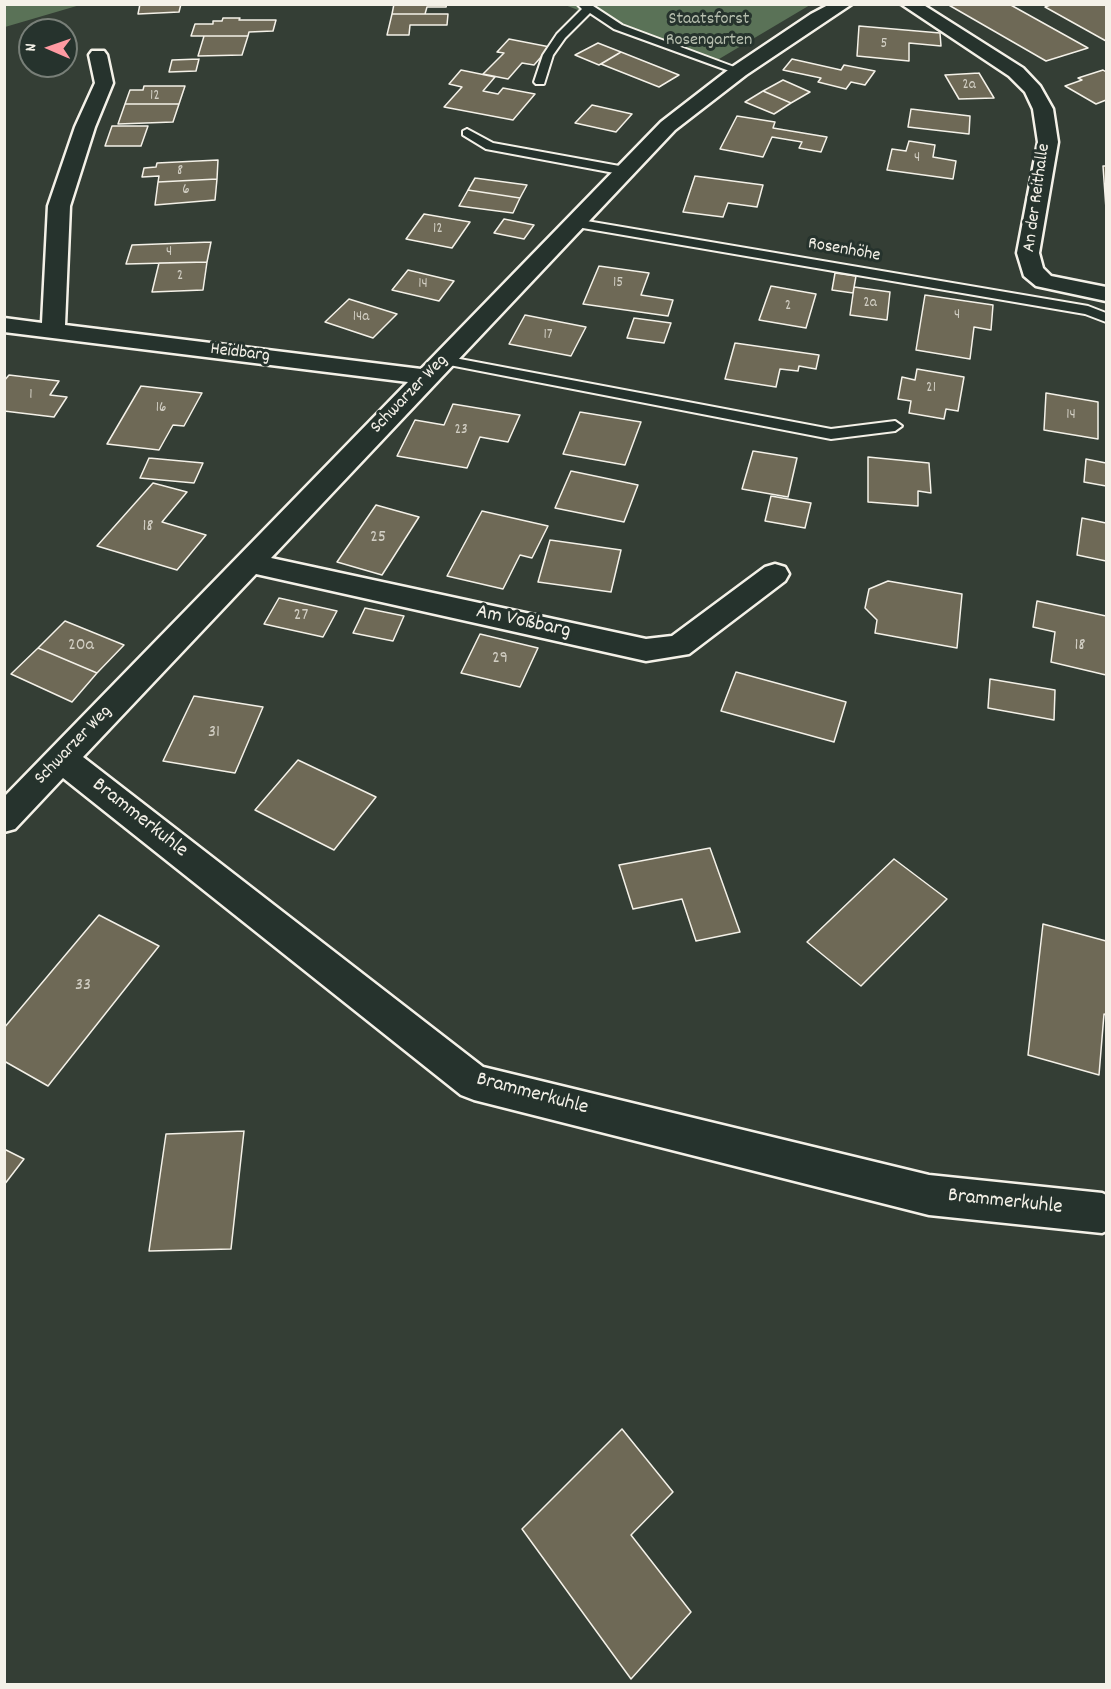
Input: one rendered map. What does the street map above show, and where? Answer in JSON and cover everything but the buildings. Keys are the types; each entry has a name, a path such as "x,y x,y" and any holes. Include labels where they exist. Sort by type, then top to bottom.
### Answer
{"street":[{"name":"Schwarzer Weg","path":"4,819 668,126 739,71 817,18 844,4"},
{"name":"An der Reithalle","path":"909,4 1016,72 1033,90 1043,109 1048,142 1028,253 1032,271 1044,281 1107,294"},
{"path":"53,330 59,206 85,127 104,83 98,55"},
{"name":"Heidbarg","path":"4,325 435,369"},
{"name":"Am Voßbarg","path":"250,563 646,650 679,646 775,574"},
{"name":"Brammerkuhle","path":"62,759 474,1082 929,1196 1102,1213"}],"lane":[{"path":"540,82 548,55 586,6 618,27 739,71"},
{"path":"467,133 489,146 625,171"},
{"name":"Rosenhöhe","path":"575,223 1088,310 1107,318"},
{"path":"435,369 831,434 895,426"}],"green space":[{"path":"5,4 80,4 36,18 18,18 18,23 5,27"},
{"name":"Staatsforst Rosengarten","path":"565,5 810,5 714,62"}]}
